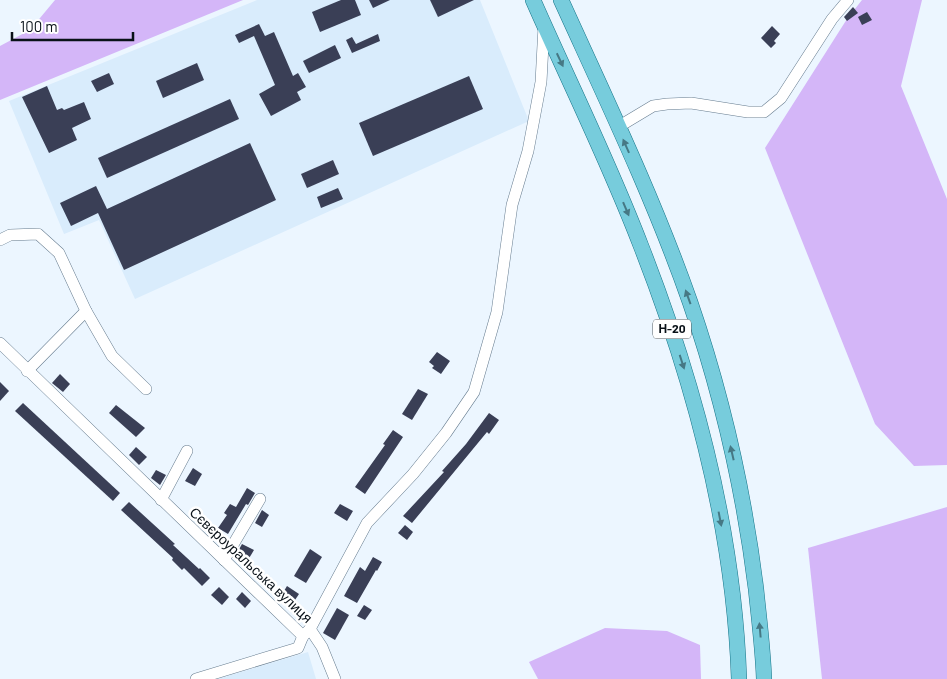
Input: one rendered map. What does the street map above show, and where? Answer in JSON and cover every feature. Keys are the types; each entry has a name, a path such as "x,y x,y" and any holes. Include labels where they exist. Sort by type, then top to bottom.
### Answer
{"main road":[{"name":"Н-20","path":"533,0 641,244 666,312 689,384 708,457 727,556 739,679"},
{"name":"Н-20","path":"560,0 657,217 690,302 712,375 733,453 750,546 759,614 764,679"}],"street":[{"path":"618,127 652,106 667,104 690,103 748,112 764,112 781,98 832,19 848,0"},
{"name":"Сєвєроуральська вулиця","path":"0,343 224,560 307,632 367,523 413,474 446,433 474,392 497,312 512,205 528,151 541,82 544,25"},
{"path":"0,240 10,235 38,234 59,253 86,311 112,356 146,389"},
{"path":"28,371 86,311"},
{"path":"161,500 187,451"},
{"path":"224,560 260,499"},
{"path":"196,679 298,648 307,632 322,647 335,679"}],"shaded area":[{"path":"55,0 243,0 0,100 0,46 30,30"},
{"path":"257,0 480,0 529,121 135,299 99,220 64,234 9,101"},
{"path":"862,0 922,0 901,86 947,199 947,465 914,466 875,424 765,148 847,19"},
{"path":"947,507 947,679 822,679 808,548"},
{"path":"605,628 667,631 700,645 701,679 538,679 529,662"},
{"path":"308,652 316,679 217,679"}],"building":[{"path":"341,0 355,0 361,15 320,32 312,12"},
{"path":"369,0 390,0 373,8"},
{"path":"430,0 474,0 438,17"},
{"path":"853,7 858,13 847,21 844,17"},
{"path":"867,12 872,20 862,25 858,17"},
{"path":"259,24 265,36 274,32 293,76 298,73 306,87 297,92 301,100 271,116 259,94 275,85 254,36 239,43 235,35"},
{"path":"772,26 780,34 774,41 776,43 771,48 761,38"},
{"path":"378,34 380,41 352,53 346,40 352,37 356,44"},
{"path":"335,45 341,58 309,73 303,61"},
{"path":"197,63 204,80 163,98 156,81"},
{"path":"109,73 114,84 97,92 91,81"},
{"path":"469,76 483,109 373,156 359,123"},
{"path":"47,86 57,110 62,108 64,110 84,102 91,119 72,128 77,140 49,153 22,97"},
{"path":"230,99 239,119 107,178 98,158"},
{"path":"250,143 276,200 124,270 98,213 71,226 60,203 96,186 107,209"},
{"path":"333,160 339,174 307,188 301,174"},
{"path":"338,188 343,199 321,208 317,197"},
{"path":"437,352 450,361 441,374 432,368 434,366 429,362"},
{"path":"60,374 70,384 63,392 52,383"},
{"path":"0,382 9,391 0,401"},
{"path":"418,389 428,394 412,420 402,414"},
{"path":"23,403 120,493 113,501 15,411"},
{"path":"116,405 145,428 136,437 109,413"},
{"path":"489,413 499,420 412,523 403,516 444,472 442,471 466,444"},
{"path":"393,430 403,437 365,494 355,487 385,445 383,444"},
{"path":"136,447 147,457 139,465 129,455"},
{"path":"193,468 202,474 195,486 185,481"},
{"path":"156,470 166,475 160,485 151,478"},
{"path":"247,488 255,493 228,534 218,528 227,515 224,513 230,504 236,507"},
{"path":"129,502 210,578 202,586 184,568 182,570 172,560 173,558 121,510"},
{"path":"340,504 353,511 347,521 334,513"},
{"path":"262,510 269,515 262,527 255,523"},
{"path":"405,525 413,532 407,540 398,533"},
{"path":"242,544 254,550 248,560 237,553"},
{"path":"310,549 322,557 306,583 294,576"},
{"path":"373,557 382,562 357,603 344,596 360,567 365,571"},
{"path":"287,586 299,594 293,603 281,596"},
{"path":"219,587 229,597 222,605 211,595"},
{"path":"242,592 251,601 245,608 236,599"},
{"path":"364,605 372,610 365,620 357,616"},
{"path":"337,608 349,615 335,640 323,633"}]}
